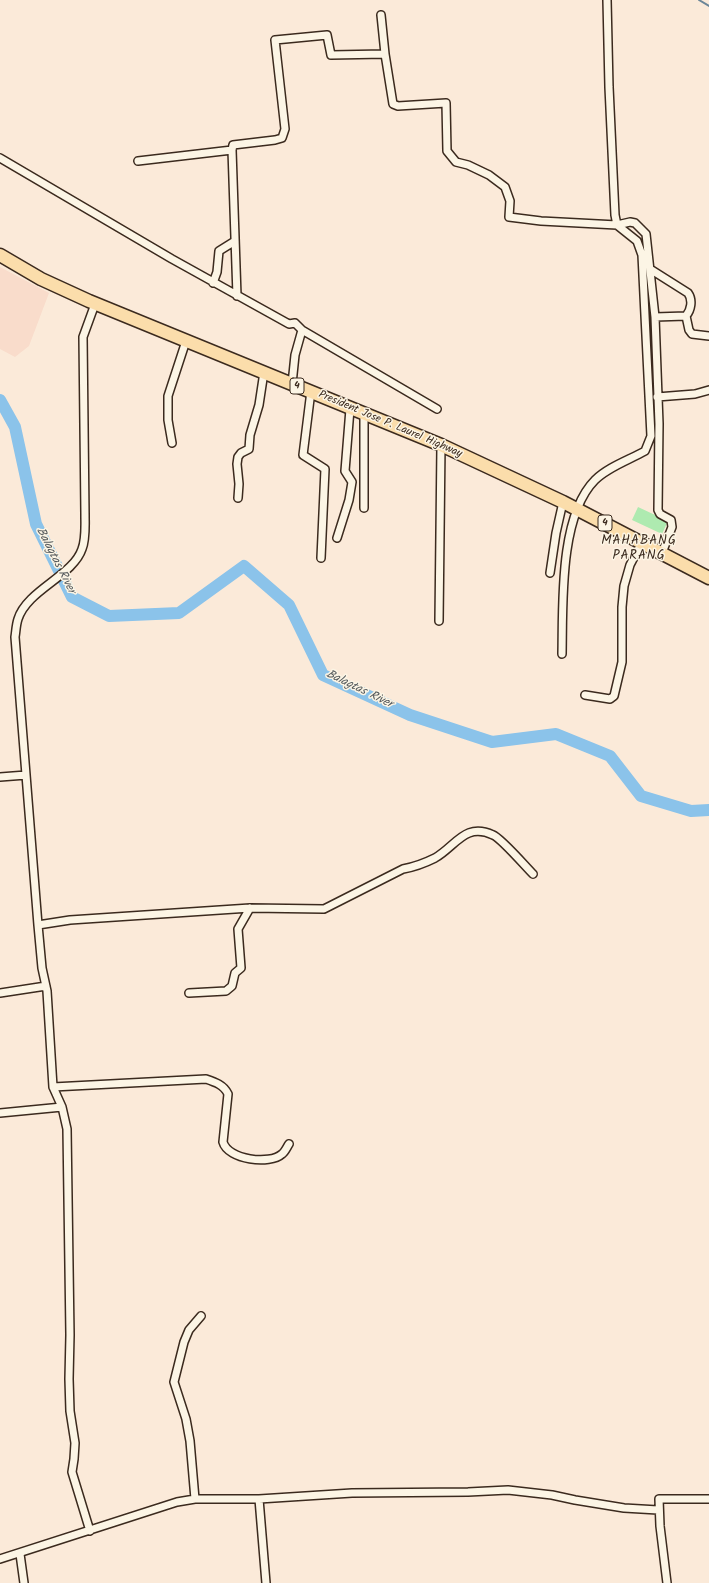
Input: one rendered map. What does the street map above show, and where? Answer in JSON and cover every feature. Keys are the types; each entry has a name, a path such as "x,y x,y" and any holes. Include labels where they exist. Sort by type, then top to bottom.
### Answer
{"highway":[{"name":"President Jose P. Laurel Highway","path":"0,255 41,279 95,304 264,372 364,415 441,445 563,502 709,578"}],"street":[{"path":"562,654 566,568 571,526 583,498 594,481 604,473 645,451 650,436 642,255 637,242 618,225 615,215 609,87 607,0"},
{"path":"381,15 385,54 393,104 398,106 446,103 447,151 456,162 468,165 489,175 504,187 510,201 509,217 541,221 618,225 625,222 635,223 646,234 655,318 659,424 658,510 660,514 671,520 672,528 662,553"},
{"path":"237,296 232,150 234,145 282,138 285,129 275,40 328,35 331,55 385,54"},
{"path":"138,160 232,150"},
{"path":"0,158 213,283 289,324 295,323 302,330 437,409"},
{"path":"213,283 217,272 219,251 235,241"},
{"path":"650,269 688,293 690,296 690,311 686,316 655,318"},
{"path":"90,1531 72,1472 75,1443 70,1411 69,1379 70,1335 67,1129 62,1107 53,1087 46,986 42,968 38,925 15,637 18,618 24,608 37,593 68,569 82,549 84,540 83,337 95,304"},
{"path":"686,316 689,330 692,334 696,336 709,336"},
{"path":"292,384 295,355 302,330"},
{"path":"172,443 168,420 168,396 186,341"},
{"path":"238,498 238,456 249,449 251,431 259,405 264,372"},
{"path":"657,397 695,394 709,390"},
{"path":"311,392 303,455 325,469 321,558"},
{"path":"337,538 349,500 352,482 345,471 350,408"},
{"path":"364,415 364,508"},
{"path":"439,621 441,445"},
{"path":"550,572 556,533 563,502"},
{"path":"585,695 610,699 614,696 622,662 622,607 624,586 630,565 642,542"},
{"path":"0,777 26,775"},
{"path":"38,925 70,920 250,908 324,908 403,869 415,867 436,858 458,838 475,831 494,835 533,874"},
{"path":"189,993 226,991 230,989 235,973 241,968 238,929 250,908"},
{"path":"0,993 46,986"},
{"path":"53,1087 206,1079 213,1081 226,1089 228,1094 223,1142 224,1146 234,1155 248,1159 276,1157 282,1155 289,1144"},
{"path":"0,1113 62,1107"},
{"path":"195,1499 192,1479 190,1441 186,1419 174,1382 184,1342 189,1330 201,1316"},
{"path":"0,1559 20,1554 177,1502 195,1499 258,1499 352,1493 468,1492 508,1490 552,1495 624,1508 658,1510"},
{"path":"258,1499 266,1583"},
{"path":"667,1583 658,1510 659,1499 709,1499"},
{"path":"20,1554 24,1583"}],"shaded area":[{"path":"0,267 49,293 29,346 15,357 0,349"}],"green space":[{"path":"638,507 668,521 662,534 632,520"}],"waterway":[{"path":"699,0 709,6"},
{"name":"Balagtas River","path":"0,400 15,427 36,524 72,597 109,616 179,613 244,566 289,605 323,675 410,715 492,742 556,734 610,756 641,796 691,811 709,810"}],"district":[{"name":"MAHABANG PARANG","path":"639,550"}]}
